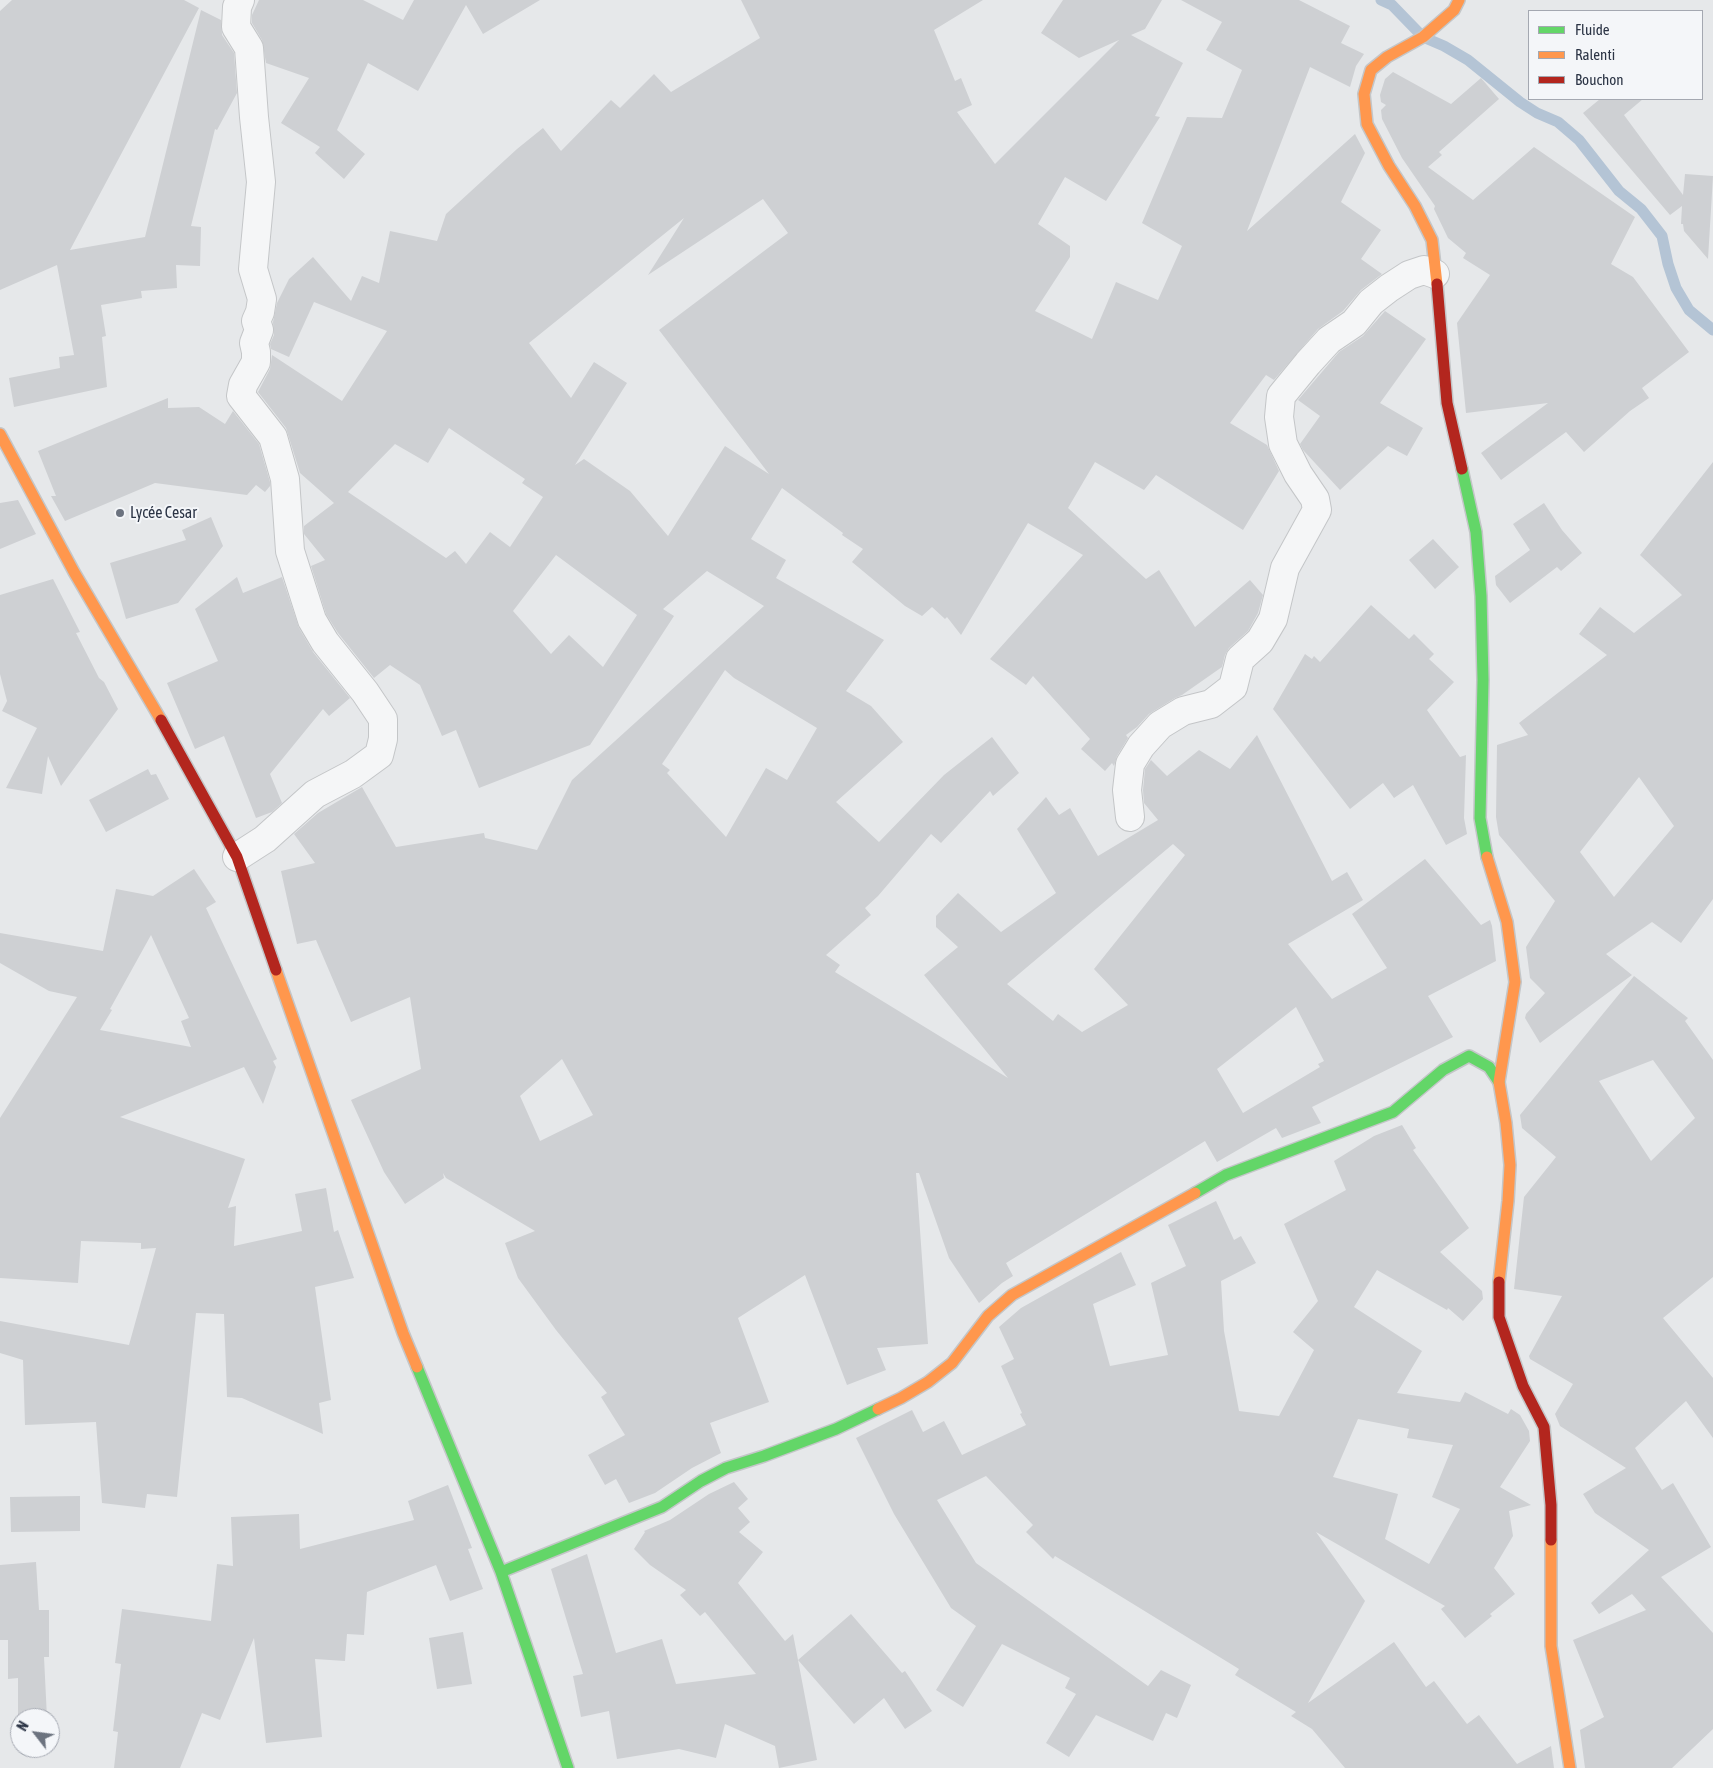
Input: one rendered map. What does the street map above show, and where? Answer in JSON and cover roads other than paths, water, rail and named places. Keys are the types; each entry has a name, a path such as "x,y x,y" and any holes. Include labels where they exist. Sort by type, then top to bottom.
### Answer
{"street":[{"path":"237,857 265,839 315,794 353,774 379,755 383,739 382,719 365,692 325,642 312,620 290,551 285,479 273,437 241,396 243,385 256,362 254,343 259,330 256,321 262,299 253,269 261,182 249,48 236,27 237,7 240,0"},
{"path":"1459,0 1454,10 1423,37 1387,57 1371,70 1364,94 1367,124 1415,206 1432,240 1441,317 1447,403 1476,532 1482,596 1483,680 1480,818 1488,864 1507,922 1515,982 1499,1082 1506,1123 1510,1165 1498,1292 1499,1317 1523,1386 1544,1427 1551,1505 1551,1646 1570,1768"},
{"path":"1130,818 1127,790 1130,764 1141,746 1160,726 1183,711 1211,704 1233,687 1240,659 1260,641 1273,619 1285,568 1316,510 1314,499 1298,474 1283,444 1279,417 1281,396 1329,340 1354,323 1372,302 1389,288 1408,275 1424,270 1435,274"},
{"path":"0,434 74,572 158,714 237,857 403,1333 501,1572 568,1768"},
{"path":"501,1572 662,1508 701,1481 726,1468 836,1429 901,1398 928,1382 952,1364 988,1316 1012,1295 1226,1175 1393,1112 1443,1070 1469,1056 1489,1067 1499,1082"}],"waterway":[{"path":"1381,0 1392,5 1423,37 1444,46 1468,60 1520,102 1537,113 1558,122 1579,140 1619,191 1641,209 1662,236 1676,288 1689,310 1713,330"}],"place":[{"name":"Lycée Cesar","path":"120,513"}]}
